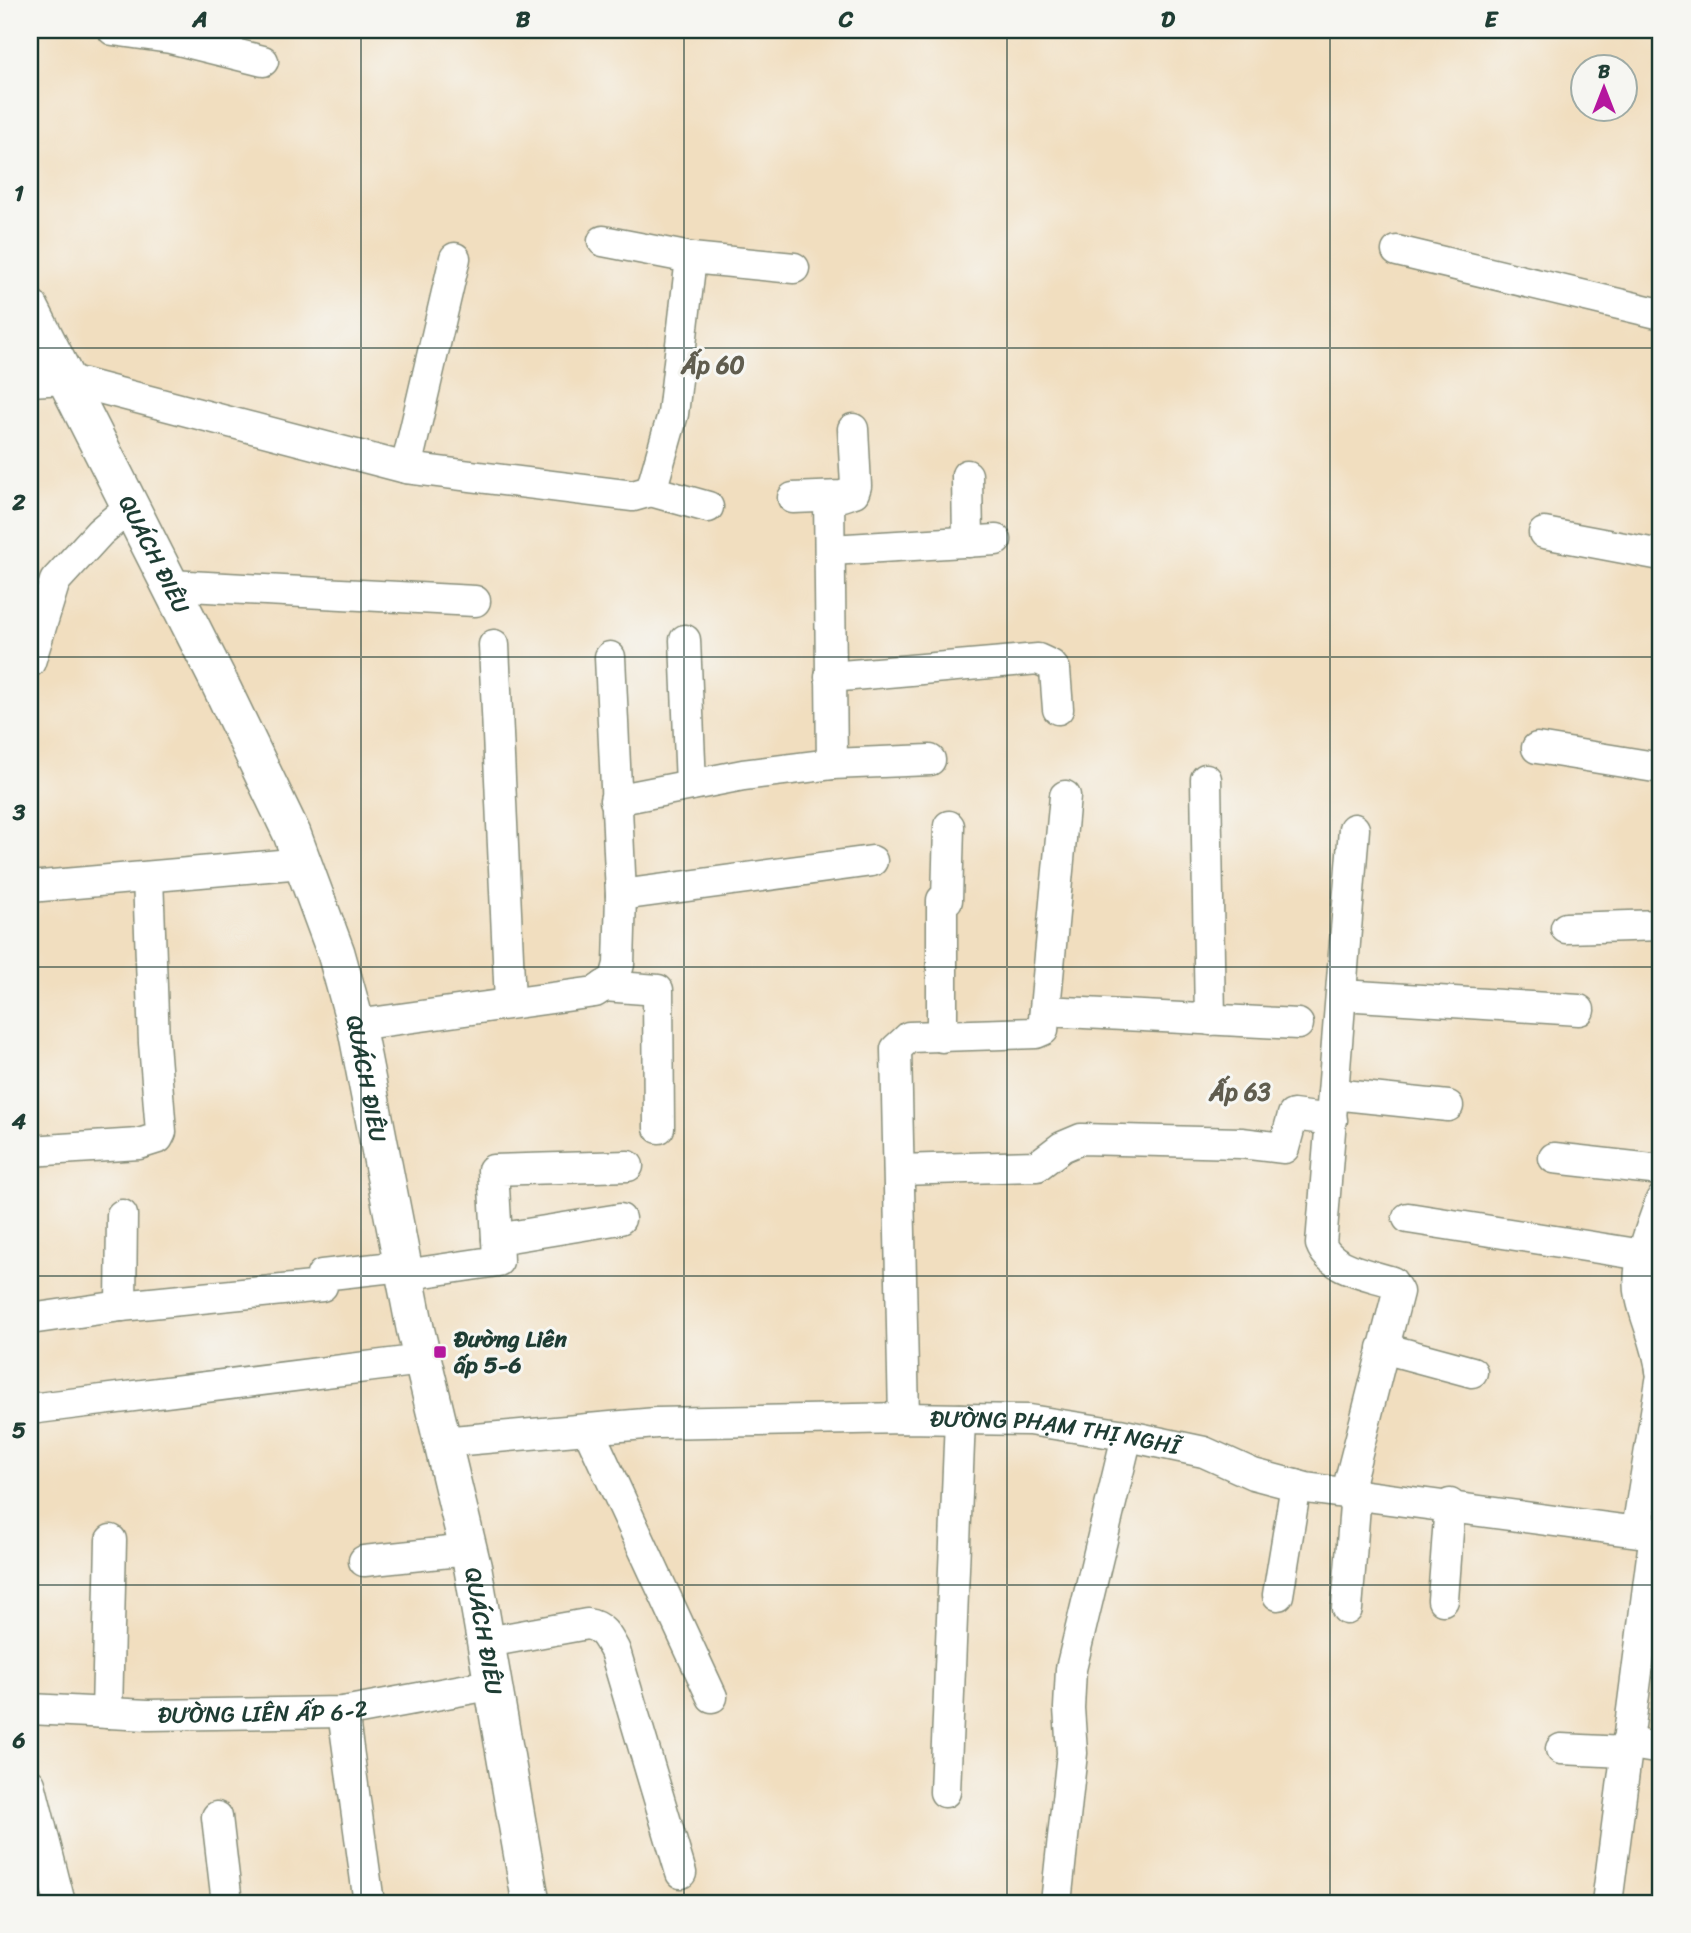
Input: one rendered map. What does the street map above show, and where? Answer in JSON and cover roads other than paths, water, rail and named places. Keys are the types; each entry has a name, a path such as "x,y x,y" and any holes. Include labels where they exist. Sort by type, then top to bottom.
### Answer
{"main road":[{"name":"QUÁCH ĐIÊU","path":"30,309 47,380 130,508 170,585 292,834 336,953 356,1025 403,1271 487,1642 531,1903"}],"street":[{"path":"113,30 170,38 263,61"},
{"path":"603,241 691,258 794,268"},
{"path":"1397,251 1661,314"},
{"path":"407,468 455,258"},
{"path":"651,491 673,414 691,258"},
{"path":"47,380 407,468 633,496 651,491 708,507"},
{"path":"793,498 829,497 849,494 856,489 853,429"},
{"path":"831,550 982,541 967,475"},
{"path":"829,497 832,764"},
{"path":"30,662 55,581 100,532 130,508"},
{"path":"1544,533 1661,555"},
{"path":"170,585 475,601"},
{"path":"685,640 691,785"},
{"path":"494,645 510,1002"},
{"path":"356,1025 595,992 615,979 619,964 621,895 614,800 610,657"},
{"path":"830,677 1038,659 1055,670 1058,709"},
{"path":"1537,748 1661,768"},
{"path":"614,800 743,775 832,764 930,760"},
{"path":"1206,779 1210,1020"},
{"path":"904,1418 896,1049 909,1037 1039,1032 1044,1027 1065,796"},
{"path":"943,1037 942,900 947,900 949,826"},
{"path":"1347,1609 1352,1492 1398,1292 1392,1282 1325,1256 1321,1244 1354,829"},
{"path":"621,895 872,861"},
{"path":"30,887 302,863"},
{"path":"30,1152 139,1144 151,1141 161,1132 154,1043 148,877"},
{"path":"1566,928 1661,925"},
{"path":"604,986 658,990 659,1128"},
{"path":"1342,995 1579,1010"},
{"path":"1045,1011 1298,1024"},
{"path":"899,1170 1037,1166 1062,1147 1081,1139 1241,1143 1284,1148 1293,1115 1333,1107 1448,1106"},
{"path":"1554,1158 1661,1170"},
{"path":"30,1320 121,1306 322,1286 322,1275 403,1271 498,1261 493,1170 628,1166"},
{"path":"1661,1200 1643,1255 1640,1295 1659,1340 1661,1371"},
{"path":"121,1306 122,1215"},
{"path":"1408,1218 1643,1255"},
{"path":"497,1239 620,1219"},
{"path":"1383,1349 1472,1373"},
{"path":"30,1409 422,1360"},
{"path":"1607,1903 1651,1533 1661,1381"},
{"name":"ĐƯỜNG PHẠM THỊ NGHĨ","path":"441,1441 656,1423 904,1418 1029,1420 1205,1452 1253,1474 1296,1485 1651,1533"},
{"path":"945,1792 960,1419"},
{"path":"587,1429 712,1697"},
{"path":"1056,1903 1072,1753 1070,1669 1127,1436"},
{"path":"1278,1595 1296,1485"},
{"path":"1443,1600 1450,1504"},
{"path":"107,1713 111,1540"},
{"path":"364,1561 468,1550"},
{"path":"487,1642 587,1624 597,1626 604,1632 615,1651 681,1873"},
{"name":"ĐƯỜNG LIÊN ẤP 6-2","path":"30,1709 161,1715 343,1712 495,1684"},
{"path":"343,1712 368,1900"},
{"path":"1561,1749 1661,1748"},
{"path":"30,1784 60,1903"},
{"path":"217,1817 227,1903"}],"place":[{"name":"Đường Liên ấp 5-6","path":"440,1352"}],"district":[{"name":"Ấp 60","path":"713,365"},
{"name":"Ấp 63","path":"1240,1092"}]}
